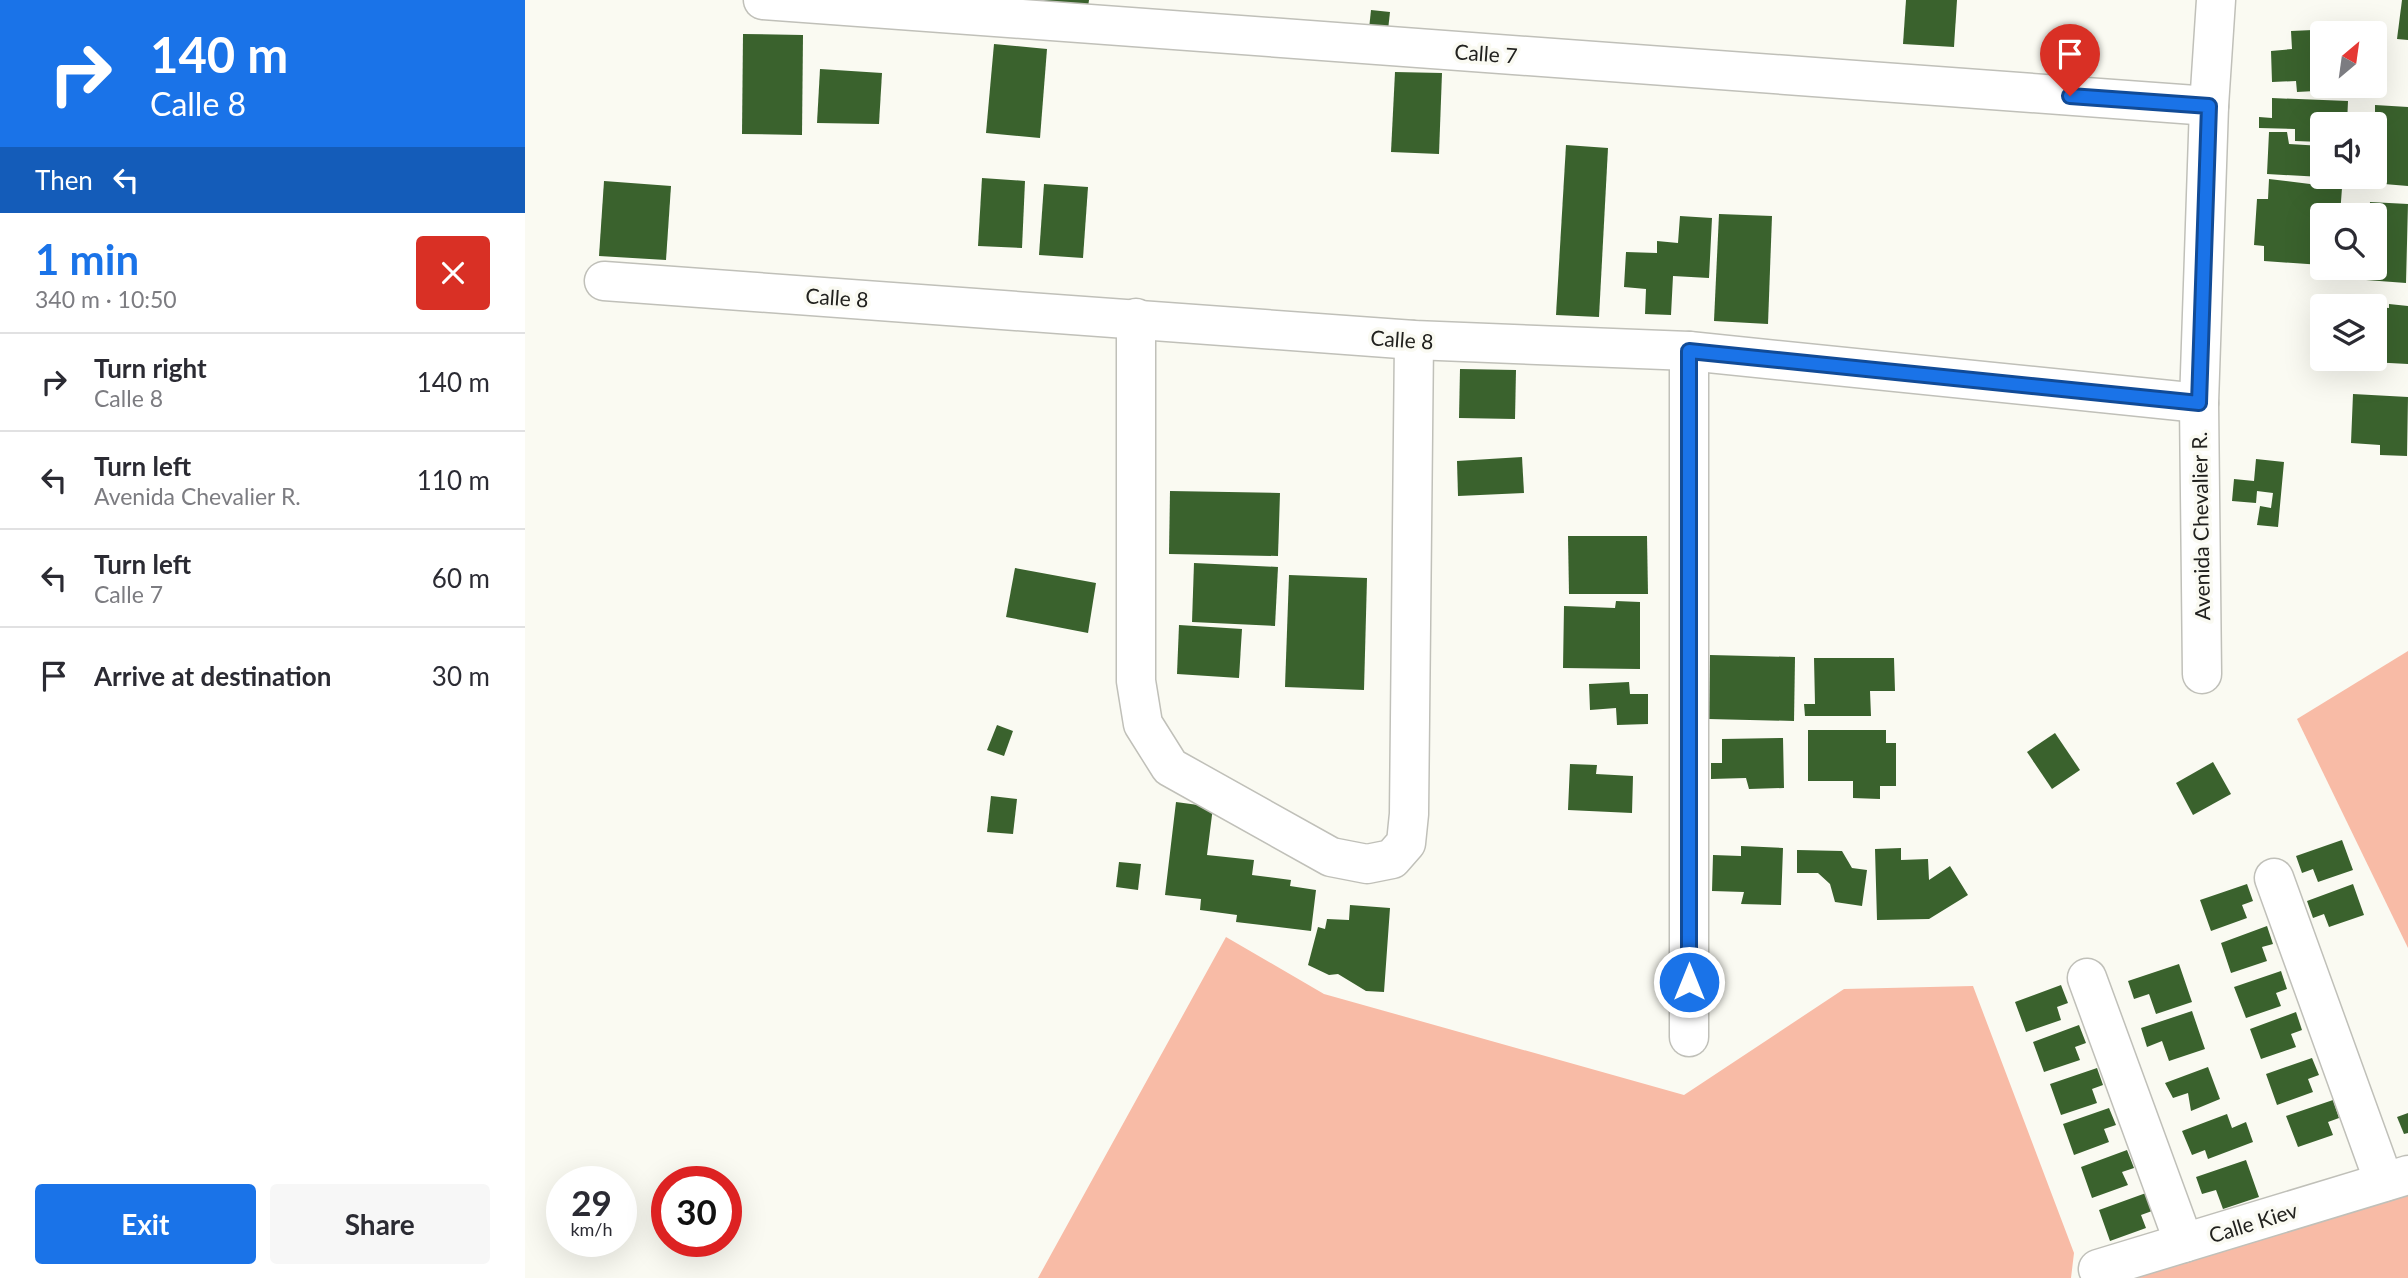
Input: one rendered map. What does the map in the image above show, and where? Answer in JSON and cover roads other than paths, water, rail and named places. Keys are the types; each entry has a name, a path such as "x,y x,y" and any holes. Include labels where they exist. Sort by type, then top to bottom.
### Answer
{"street":[{"name":"Calle 7","path":"763,0 2209,106"},
{"name":"Avenida Chevalier R.","path":"2202,674 2199,403 2209,106 2217,0"},
{"name":"Calle 8","path":"604,281 1136,318 1414,341 1689,351 2199,403"},
{"path":"1136,318 1136,681 1143,724 1170,767 1331,857 1367,863 1392,859 1406,843 1409,814 1414,341"},
{"path":"1689,351 1689,1037"},
{"path":"2274,878 2396,1179"},
{"path":"2087,978 2184,1243"},
{"name":"Calle Kiev","path":"2098,1269 2396,1179"}]}
